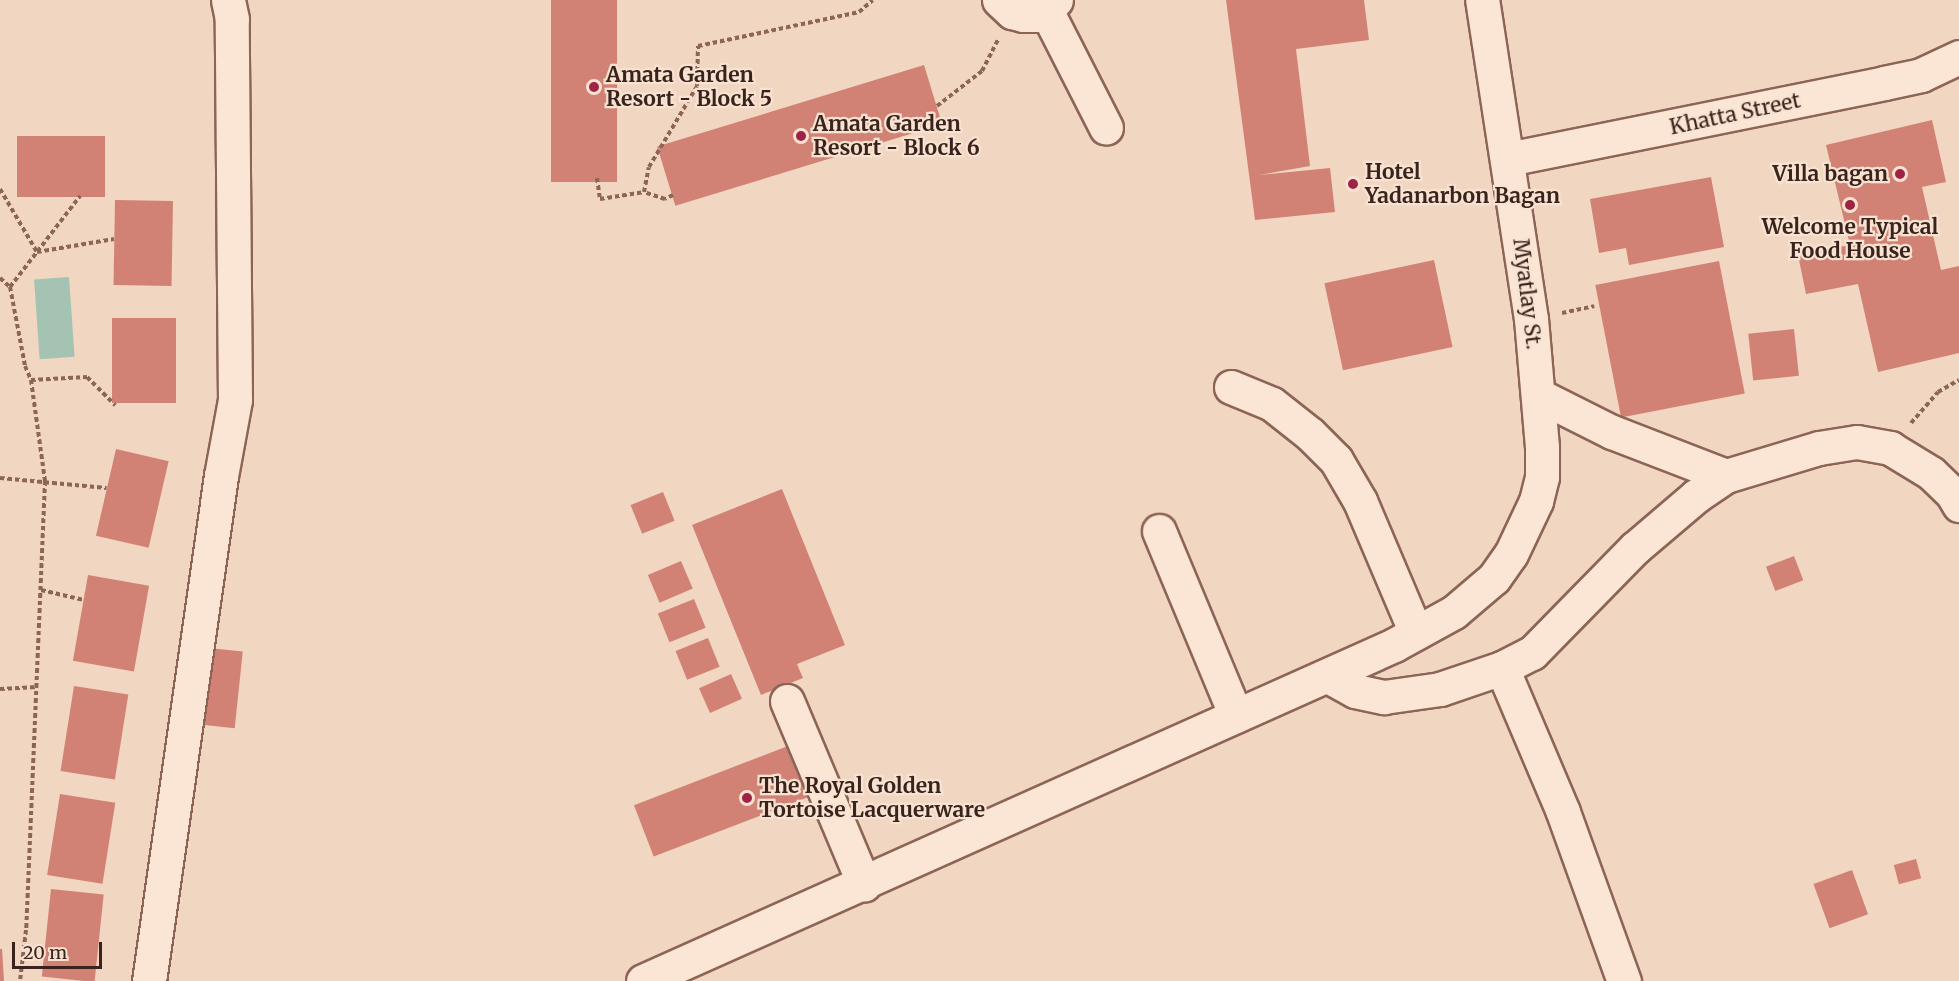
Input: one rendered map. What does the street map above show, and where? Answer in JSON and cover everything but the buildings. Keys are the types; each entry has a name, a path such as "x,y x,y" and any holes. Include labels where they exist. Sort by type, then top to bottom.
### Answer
{"street":[{"path":"149,981 219,488 235,400 232,19 228,0"},
{"name":"Myatlay St.","path":"643,981 1328,676 1454,612 1494,578 1511,554 1536,501 1542,477 1542,447 1532,319 1482,0"},
{"path":"1005,6 1035,15 1051,5 1106,128"},
{"name":"Khatta Street","path":"1508,159 1921,75 1959,57"},
{"path":"1232,387 1272,404 1310,434 1336,459 1360,501 1416,633"},
{"path":"1538,395 1612,432 1726,476"},
{"path":"1328,676 1355,691 1384,697 1440,689 1502,668 1532,653 1635,549 1696,496 1726,476 1837,444 1857,442 1890,448 1931,472 1952,493 1959,505"},
{"path":"1159,531 1236,716"},
{"path":"1502,668 1563,812 1624,981"},
{"path":"787,701 864,884"}],"path":[{"path":"644,192 649,167 697,86 698,46 859,12 873,0"},
{"path":"937,106 982,72 1005,6"},
{"path":"597,178 600,199 644,192 665,200 673,195"},
{"path":"0,189 37,252"},
{"path":"10,287 80,196"},
{"path":"37,252 114,239"},
{"path":"0,278 10,287 25,366 31,380 45,481 26,930 20,981"},
{"path":"31,380 87,377 115,405"},
{"path":"1890,448 1938,392 1959,380"},
{"path":"0,478 107,488"},
{"path":"40,590 84,600"},
{"path":"0,689 37,687"}],"shaded area":[{"path":"69,277 75,357 40,359 34,279"}],"place":[{"name":"Amata Garden Resort - Block 5","path":"594,87"},
{"name":"Amata Garden Resort - Block 6","path":"801,136"},
{"name":"Villa bagan","path":"1900,174"},
{"name":"Hotel Yadanarbon Bagan","path":"1353,184"},
{"name":"Welcome Typical Food House","path":"1850,205"},
{"name":"The Royal Golden Tortoise Lacquerware","path":"747,798"}]}
